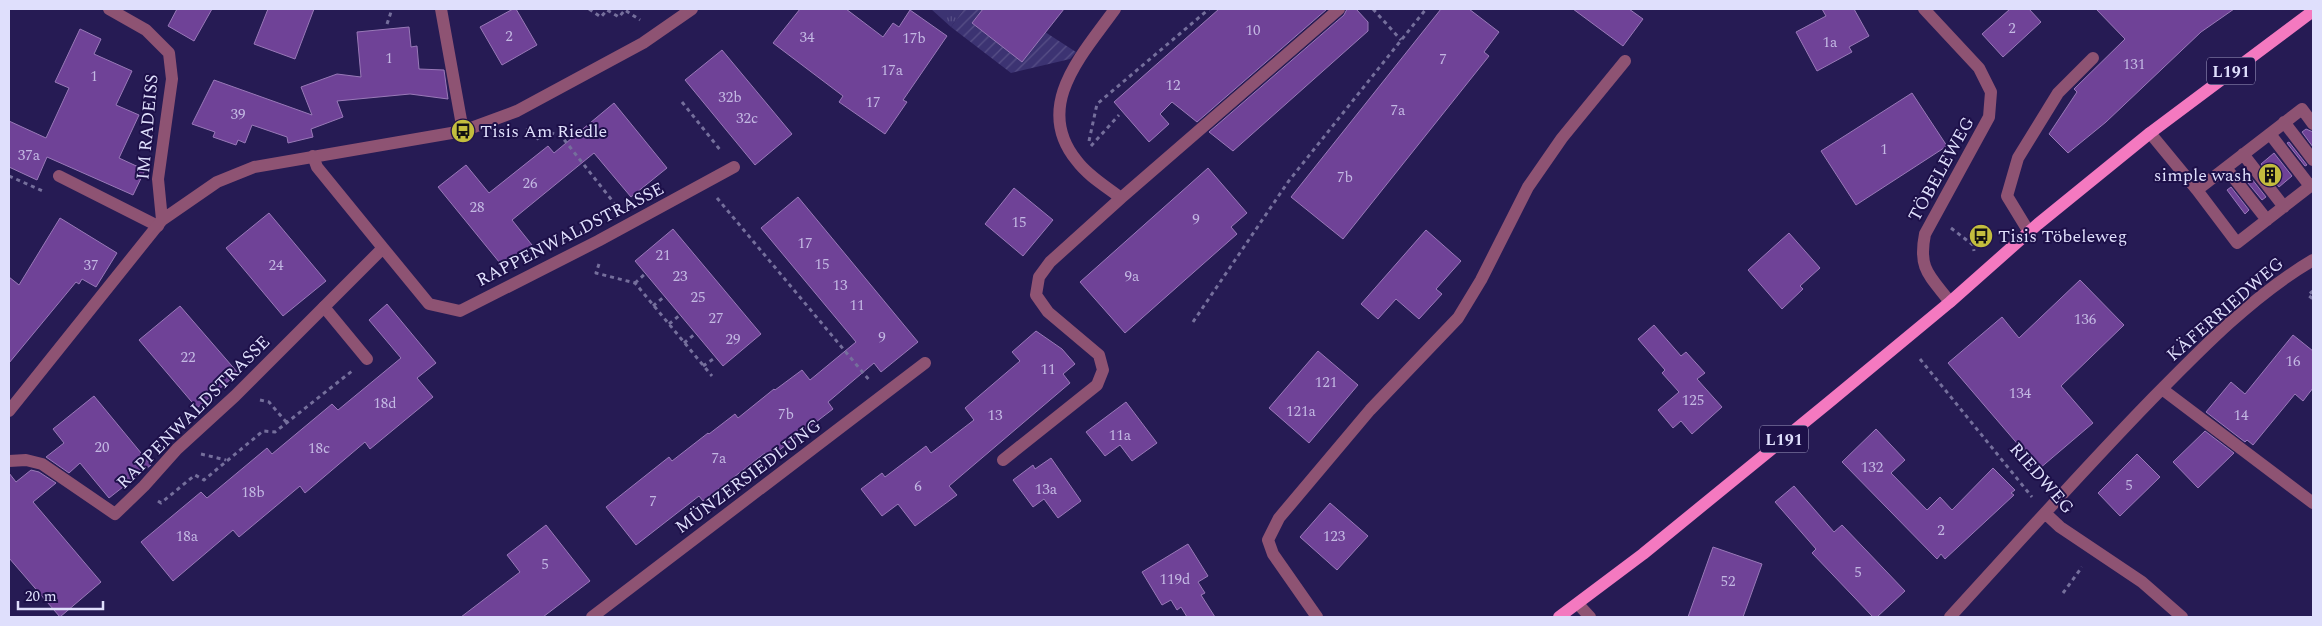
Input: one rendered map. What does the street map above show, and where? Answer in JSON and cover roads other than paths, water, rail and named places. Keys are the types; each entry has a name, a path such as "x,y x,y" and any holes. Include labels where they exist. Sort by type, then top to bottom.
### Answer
{"main road":[{"name":"L191","path":"1559,617 1706,502 1950,302 2029,232 2150,133 2313,11"}],"street":[{"name":"IM RADEISS","path":"109,9 146,30 169,54 172,79 158,179 160,223"},
{"path":"441,9 463,131"},
{"path":"9,411 160,223 217,182 254,167 313,156 391,145 463,131 516,112 643,43 692,9"},
{"path":"1114,9 1069,72 1060,103 1062,135 1077,162 1121,198"},
{"path":"1003,460 1097,385 1103,370 1099,355 1048,312 1036,296 1039,277 1050,262 1339,9"},
{"name":"TÖBELEWEG","path":"1924,9 1979,68 1991,92 1989,117 1924,234 1922,251 1924,269 1950,302"},
{"path":"2029,232 2007,196 2018,158 2058,93 2093,58"},
{"path":"1317,617 1273,554 1268,540 1278,518 1370,410 1458,318 1481,280 1528,187 1562,138 1625,61"},
{"path":"2196,190 2302,109 2313,124"},
{"path":"2284,122 2313,160"},
{"path":"2150,133 2237,243 2312,185 2270,134"},
{"path":"2243,154 2284,206"},
{"name":"RAPPENWALDSTRASSE","path":"313,156 316,167 429,304 460,311 598,241 734,167"},
{"path":"2226,168 2266,220"},
{"path":"59,176 160,223"},
{"name":"RAPPENWALDSTRASSE","path":"9,461 26,460 42,464 115,514 144,486 177,448 235,396 383,248"},
{"name":"KÄFERRIEDWEG","path":"1950,617 2045,512 2194,356 2285,277 2313,260"},
{"path":"324,307 368,359"},
{"name":"MÜNZERSIEDLUNG","path":"592,617 925,363"},
{"path":"2162,389 2313,503"},
{"name":"RIEDWEG","path":"2045,512 2060,527 2142,582 2182,617"},
{"path":"1578,604 1590,617"}],"place":[{"name":"Tisis Am Riedle","path":"463,131"},
{"name":"simple wash","path":"2270,175"},
{"name":"Tisis Töbeleweg","path":"1981,236"}]}
